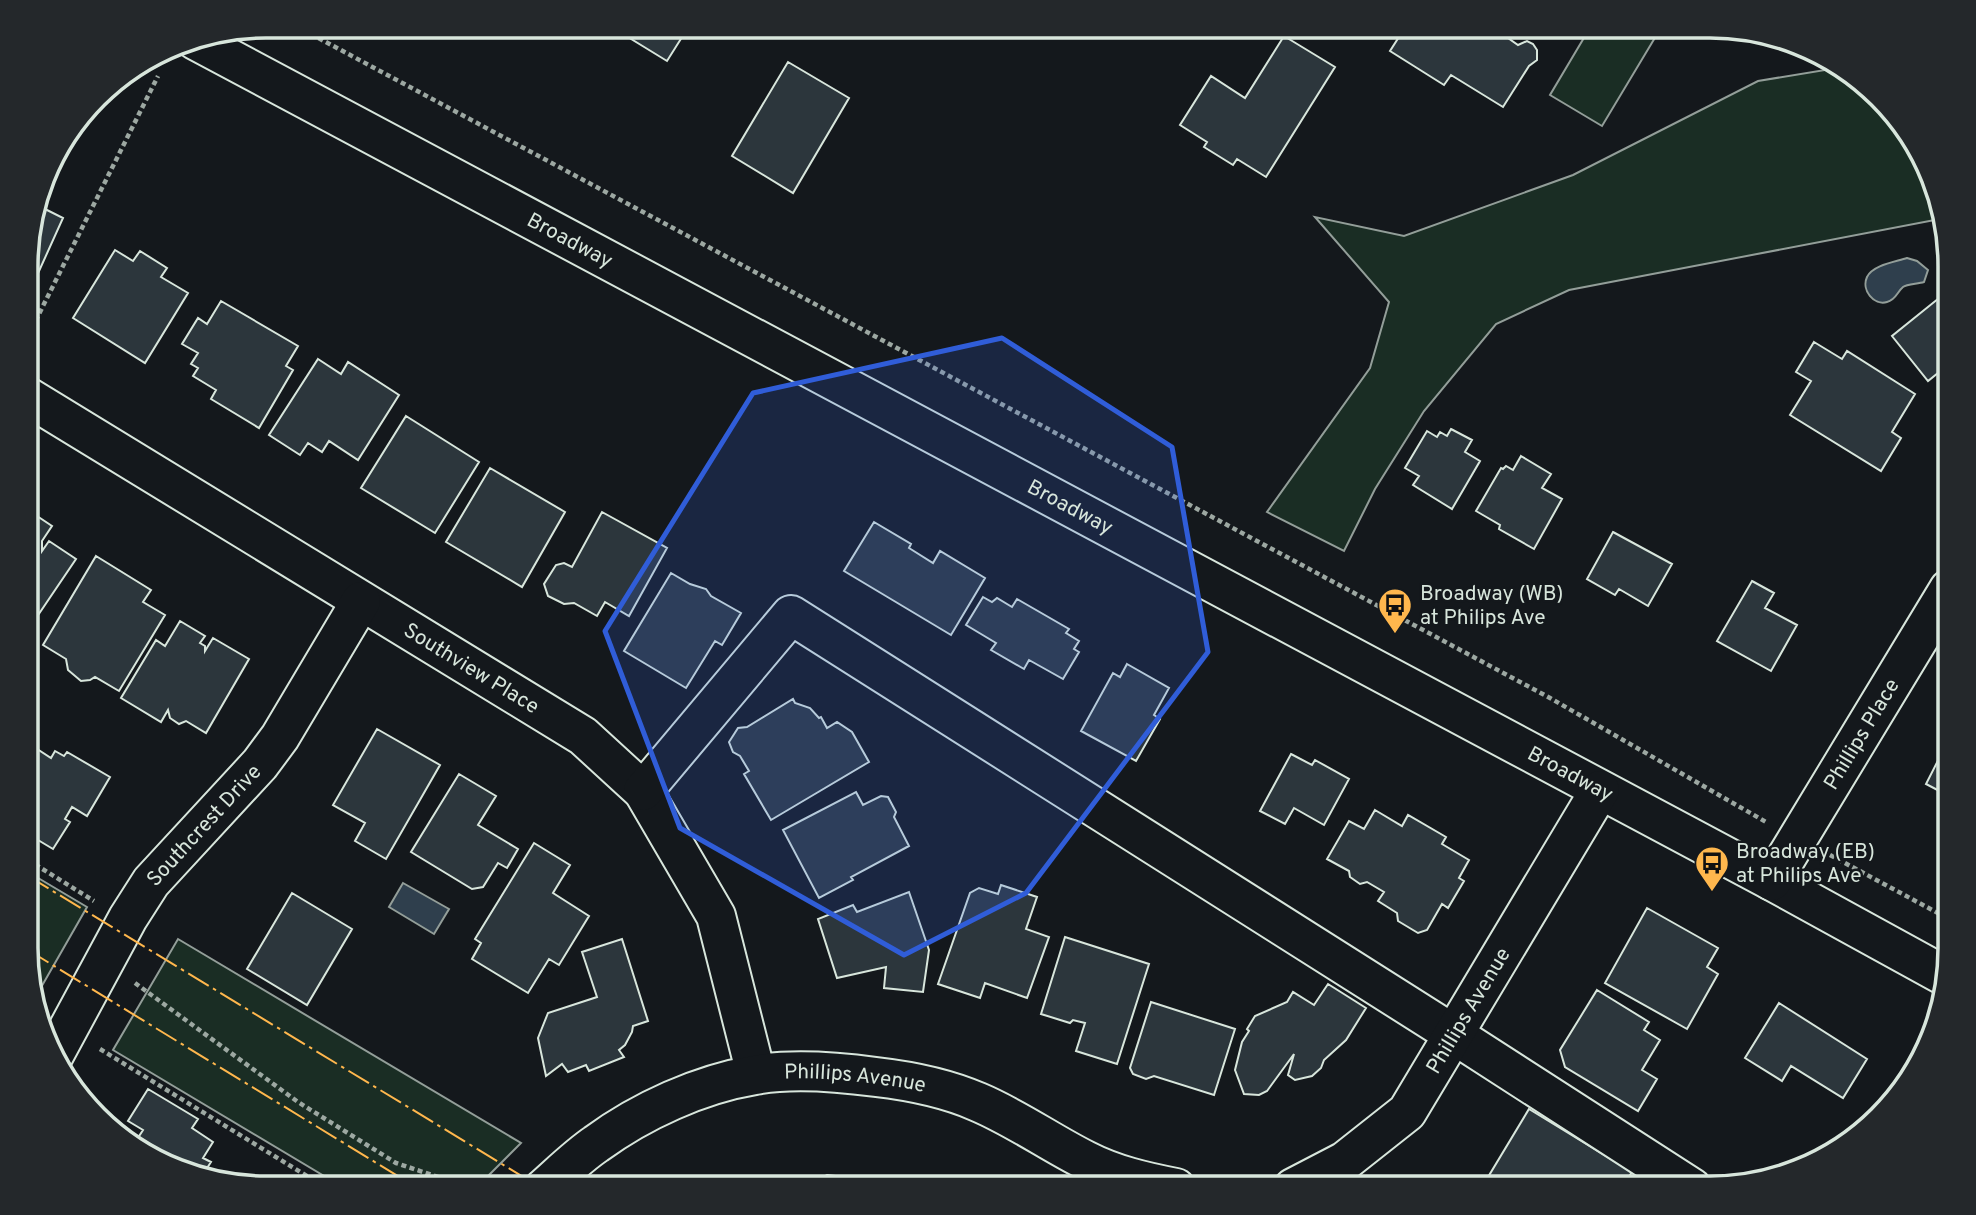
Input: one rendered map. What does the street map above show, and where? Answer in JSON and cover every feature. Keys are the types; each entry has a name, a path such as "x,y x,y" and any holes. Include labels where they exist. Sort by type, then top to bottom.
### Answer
{"street":[{"name":"Broadway","path":"208,47 1936,971"},
{"name":"Southview Place","path":"38,403 583,736 643,791 716,916 756,1074"},
{"name":"Southcrest Drive","path":"60,1044 151,881 260,764 280,737 362,601"},
{"name":"Phillips Place","path":"1772,881 1937,609"},
{"path":"643,791 791,615 1673,1176"},
{"name":"Phillips Avenue","path":"1316,1176 1346,1161 1407,1112 1600,790"},
{"name":"Phillips Avenue","path":"557,1177 596,1144 640,1117 685,1096 756,1074 847,1073 915,1082 976,1101 1015,1119 1086,1161 1129,1176"}],"path":[{"path":"320,39 1550,698 1768,824"},
{"path":"38,316 158,76"},
{"path":"1828,855 1937,913"},
{"path":"38,866 94,901"},
{"path":"134,983 298,1102 396,1163 438,1177"},
{"path":"99,1049 308,1177"}],"highlighted area":[{"path":"1002,338 1172,447 1208,652 1026,893 904,955 680,828 605,631 753,393"}],"green space":[{"path":"1584,38 1655,38 1602,126 1550,95"},
{"path":"1824,70 1860,95 1881,116 1907,152 1920,179 1933,220 1569,290 1496,324 1424,411 1375,489 1344,551 1267,512 1370,368 1389,302 1315,217 1404,236 1573,175 1758,81"},
{"path":"38,878 87,907 42,986 38,949"},
{"path":"178,939 521,1143 487,1177 326,1177 113,1050"}],"water":[{"path":"1907,258 1917,261 1928,270 1924,282 1903,287 1890,301 1882,303 1873,299 1866,287 1870,273 1885,264"},
{"path":"403,883 449,909 434,934 389,907"}],"building":[{"path":"1283,38 1288,38 1335,67 1266,177 1237,159 1233,165 1204,147 1207,142 1180,125 1211,76 1245,98"},
{"path":"1398,38 1508,38 1518,45 1527,41 1533,44 1537,50 1537,60 1529,66 1503,107 1451,75 1444,85 1390,51"},
{"path":"631,39 681,39 667,61"},
{"path":"788,62 849,98 793,193 732,156"},
{"path":"46,209 63,218 38,273 40,236"},
{"path":"115,250 133,261 140,251 167,268 161,277 188,293 145,363 73,318"},
{"path":"1937,300 1937,374 1928,381 1892,336"},
{"path":"221,301 298,346 286,366 293,370 259,428 211,399 216,390 193,376 198,368 191,364 198,353 182,344 198,318 207,324"},
{"path":"1814,342 1842,359 1847,351 1915,394 1892,432 1901,438 1881,471 1790,415 1811,381 1796,372"},
{"path":"318,359 341,374 348,362 399,395 358,460 329,441 322,452 308,443 300,455 269,435"},
{"path":"406,416 479,462 435,533 361,488"},
{"path":"1451,429 1472,440 1465,452 1480,461 1452,509 1413,485 1419,476 1405,468 1427,431 1437,437 1440,432 1447,436"},
{"path":"1521,456 1551,474 1542,488 1562,499 1534,549 1499,529 1500,525 1476,511 1501,468 1506,466 1513,470"},
{"path":"490,468 565,512 522,587 446,542"},
{"path":"602,512 667,548 629,616 605,602 597,616 574,603 564,604 548,596 544,584 556,565 564,563 572,567"},
{"path":"38,517 52,526 42,541 42,551 49,541 76,559 38,615"},
{"path":"874,522 911,544 909,548 933,563 940,551 985,578 951,635 844,571"},
{"path":"1613,532 1672,564 1648,606 1619,589 1615,595 1587,579"},
{"path":"96,556 151,590 143,602 165,615 119,691 95,677 81,681 68,670 66,659 43,645"},
{"path":"671,573 690,584 706,589 711,596 741,613 722,645 715,641 686,688 624,651"},
{"path":"1752,581 1774,593 1765,608 1797,625 1771,671 1717,641"},
{"path":"983,597 992,602 997,598 1012,607 1017,599 1069,629 1066,633 1079,641 1074,649 1079,652 1063,679 1029,660 1024,669 991,650 996,643 966,625"},
{"path":"180,621 205,636 200,643 205,646 205,651 213,638 249,659 206,733 186,721 179,724 170,718 168,710 161,722 121,698 156,640 165,646"},
{"path":"1127,664 1169,688 1154,715 1160,719 1136,761 1081,731 1113,673 1120,677"},
{"path":"793,699 795,703 810,708 821,717 827,728 837,722 852,732 869,762 771,820 744,774 749,771 740,756 733,752 729,742 738,728 747,727"},
{"path":"377,729 440,765 386,859 355,841 365,823 333,805"},
{"path":"38,750 51,758 55,751 64,756 67,752 110,777 87,816 72,807 65,819 70,822 53,849 38,840"},
{"path":"1291,754 1312,765 1315,760 1349,779 1324,825 1294,808 1285,824 1260,811"},
{"path":"1937,762 1937,790 1926,784"},
{"path":"459,774 496,796 478,825 518,849 507,868 498,863 483,887 472,889 411,852"},
{"path":"856,792 863,805 881,796 888,797 896,812 894,817 909,846 851,877 853,880 819,898 783,830"},
{"path":"1375,810 1402,826 1408,815 1446,837 1442,844 1469,860 1459,878 1464,881 1448,908 1442,904 1427,930 1418,933 1398,921 1397,913 1378,901 1384,892 1367,882 1360,884 1350,877 1349,871 1327,859 1349,821 1364,829"},
{"path":"534,843 570,865 553,893 589,916 559,965 549,959 528,993 472,959 481,943 475,939"},
{"path":"1001,885 1037,897 1026,929 1049,937 1027,998 985,983 980,998 938,984 970,893 979,888 998,894"},
{"path":"909,892 929,950 923,992 884,988 886,967 837,978 818,919 853,905 857,912"},
{"path":"292,893 352,929 307,1005 247,969"},
{"path":"1647,908 1718,948 1707,967 1718,974 1687,1029 1605,983"},
{"path":"1065,937 1149,964 1117,1064 1076,1051 1085,1023 1073,1020 1070,1023 1041,1014"},
{"path":"622,939 648,1021 633,1026 625,1045 619,1050 624,1057 589,1071 586,1065 568,1072 562,1064 546,1076 538,1038 548,1013 597,997 582,952"},
{"path":"1328,984 1366,1008 1346,1040 1324,1060 1321,1068 1312,1076 1295,1080 1288,1075 1294,1054 1267,1091 1259,1095 1244,1094 1235,1070 1242,1042 1255,1016 1287,1002 1293,992 1314,1005"},
{"path":"1597,990 1649,1022 1644,1030 1660,1040 1642,1070 1657,1079 1638,1111 1565,1067 1560,1050"},
{"path":"1151,1002 1235,1029 1214,1095 1154,1076 1146,1079 1133,1074 1130,1068"},
{"path":"1779,1003 1867,1059 1843,1098 1791,1066 1782,1081 1745,1058"},
{"path":"148,1089 198,1119 192,1128 213,1142 203,1158 211,1162 207,1169 165,1153 139,1137 143,1130 128,1121"},
{"path":"1529,1109 1632,1172 1629,1176 1489,1176"}],"power":[{"path":"38,882 523,1177"},
{"path":"38,956 399,1177"}],"place":[{"name":"Broadway (WB) at Philips Ave","path":"1395,635"},
{"name":"Broadway (EB) at Philips Ave","path":"1712,893"}]}
